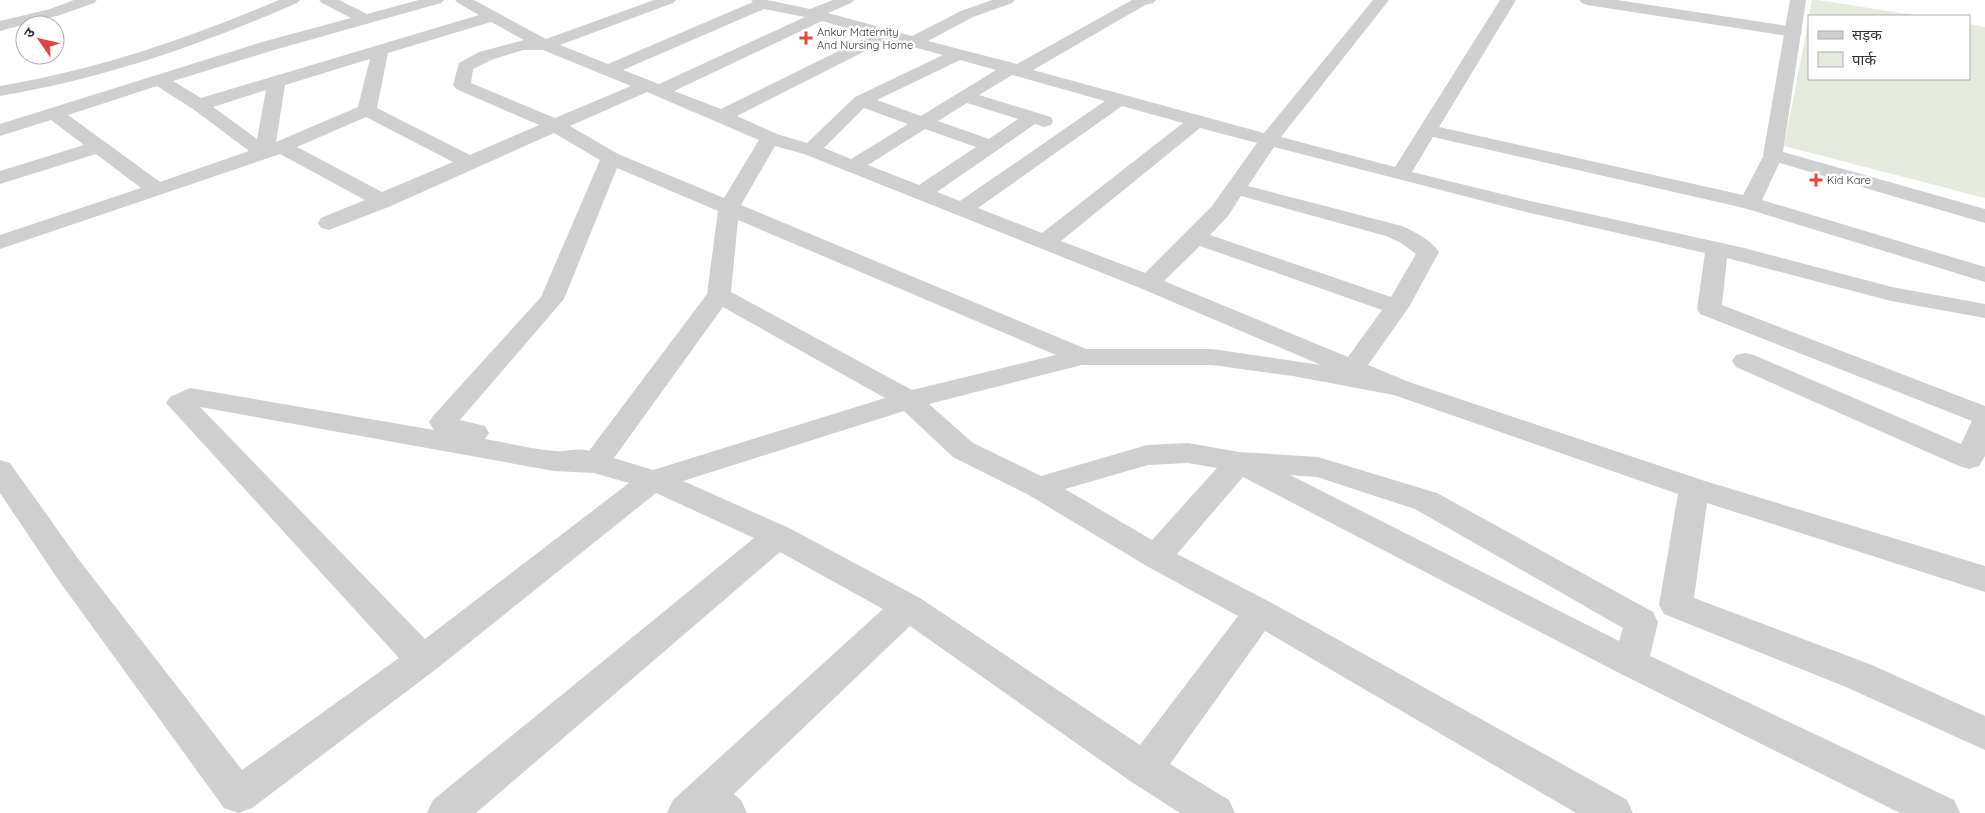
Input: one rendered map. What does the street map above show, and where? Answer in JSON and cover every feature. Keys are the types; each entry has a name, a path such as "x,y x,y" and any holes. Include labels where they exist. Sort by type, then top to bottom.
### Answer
{"street":[{"path":"0,26 55,12 89,0"},
{"path":"0,91 71,78 140,57 235,25 292,0"},
{"path":"326,0 365,19"},
{"path":"0,130 268,46 436,0"},
{"path":"464,0 545,45 722,116 770,138 811,150 1148,283 1399,388 1694,488 1985,579"},
{"path":"668,0 641,4 545,45 522,45 485,56 465,68 462,85 558,126 611,158 1082,357"},
{"path":"329,223 558,126 653,89 846,0"},
{"path":"915,41 967,14 1007,0"},
{"path":"1148,283 1196,236 1237,189 1270,140 1381,0"},
{"path":"1400,175 1508,0"},
{"path":"1586,0 1653,5 1703,18 1794,32"},
{"path":"1703,18 1711,0"},
{"path":"1750,203 1773,155 1798,0"},
{"path":"851,167 921,123 1139,1"},
{"path":"609,70 761,2 915,41 1197,121 1400,175 1740,254 1891,294 1985,311"},
{"path":"199,105 494,16"},
{"path":"235,25 268,46"},
{"path":"722,116 886,34"},
{"path":"367,110 380,50"},
{"path":"811,150 861,101 959,54"},
{"path":"140,57 163,78 199,105 272,150 383,201"},
{"path":"272,150 277,81"},
{"path":"966,98 1073,131"},
{"path":"962,210 1120,98"},
{"path":"861,101 991,146"},
{"path":"0,242 272,150 367,110"},
{"path":"367,110 470,163"},
{"path":"53,113 157,190"},
{"path":"920,194 1032,118"},
{"path":"1044,242 1197,121"},
{"path":"1428,130 1750,203 1985,275"},
{"path":"595,463 719,295 729,207 770,138"},
{"path":"0,178 98,148"},
{"path":"1773,155 1985,216"},
{"path":"611,158 552,299 446,418 442,425 566,453 654,480 778,536 908,608 1144,769 1214,813"},
{"path":"1237,189 1394,231 1428,252 1397,307 1352,368"},
{"path":"1196,236 1397,307"},
{"path":"1717,250 1709,309 1985,416"},
{"path":"719,295 909,400 963,450 1038,487 1156,557 1260,612 1613,813"},
{"path":"0,470 232,804 654,480 909,400 1082,357 1212,357 1294,368 1399,388"},
{"path":"1745,361 1977,462 1985,423"},
{"path":"422,660 180,403 190,397 554,461 595,463"},
{"path":"1038,487 1147,455 1188,453 1240,462 1318,467 1426,501 1641,622 1631,663"},
{"path":"1156,557 1240,462"},
{"path":"1240,462 1631,663 1940,813"},
{"path":"1694,488 1676,605 1859,676 1985,734"},
{"path":"447,813 778,536"},
{"path":"707,807 908,608"},
{"path":"1144,769 1260,612"}],"green space":[{"path":"1812,0 1818,0 1913,15 1809,15"},
{"path":"1808,23 1808,80 1970,80 1970,24 1985,27 1985,198 1784,146"}],"place":[{"name":"Ankur Maternity And Nursing Home","path":"806,38"},
{"name":"Kid Kare","path":"1816,180"}]}
